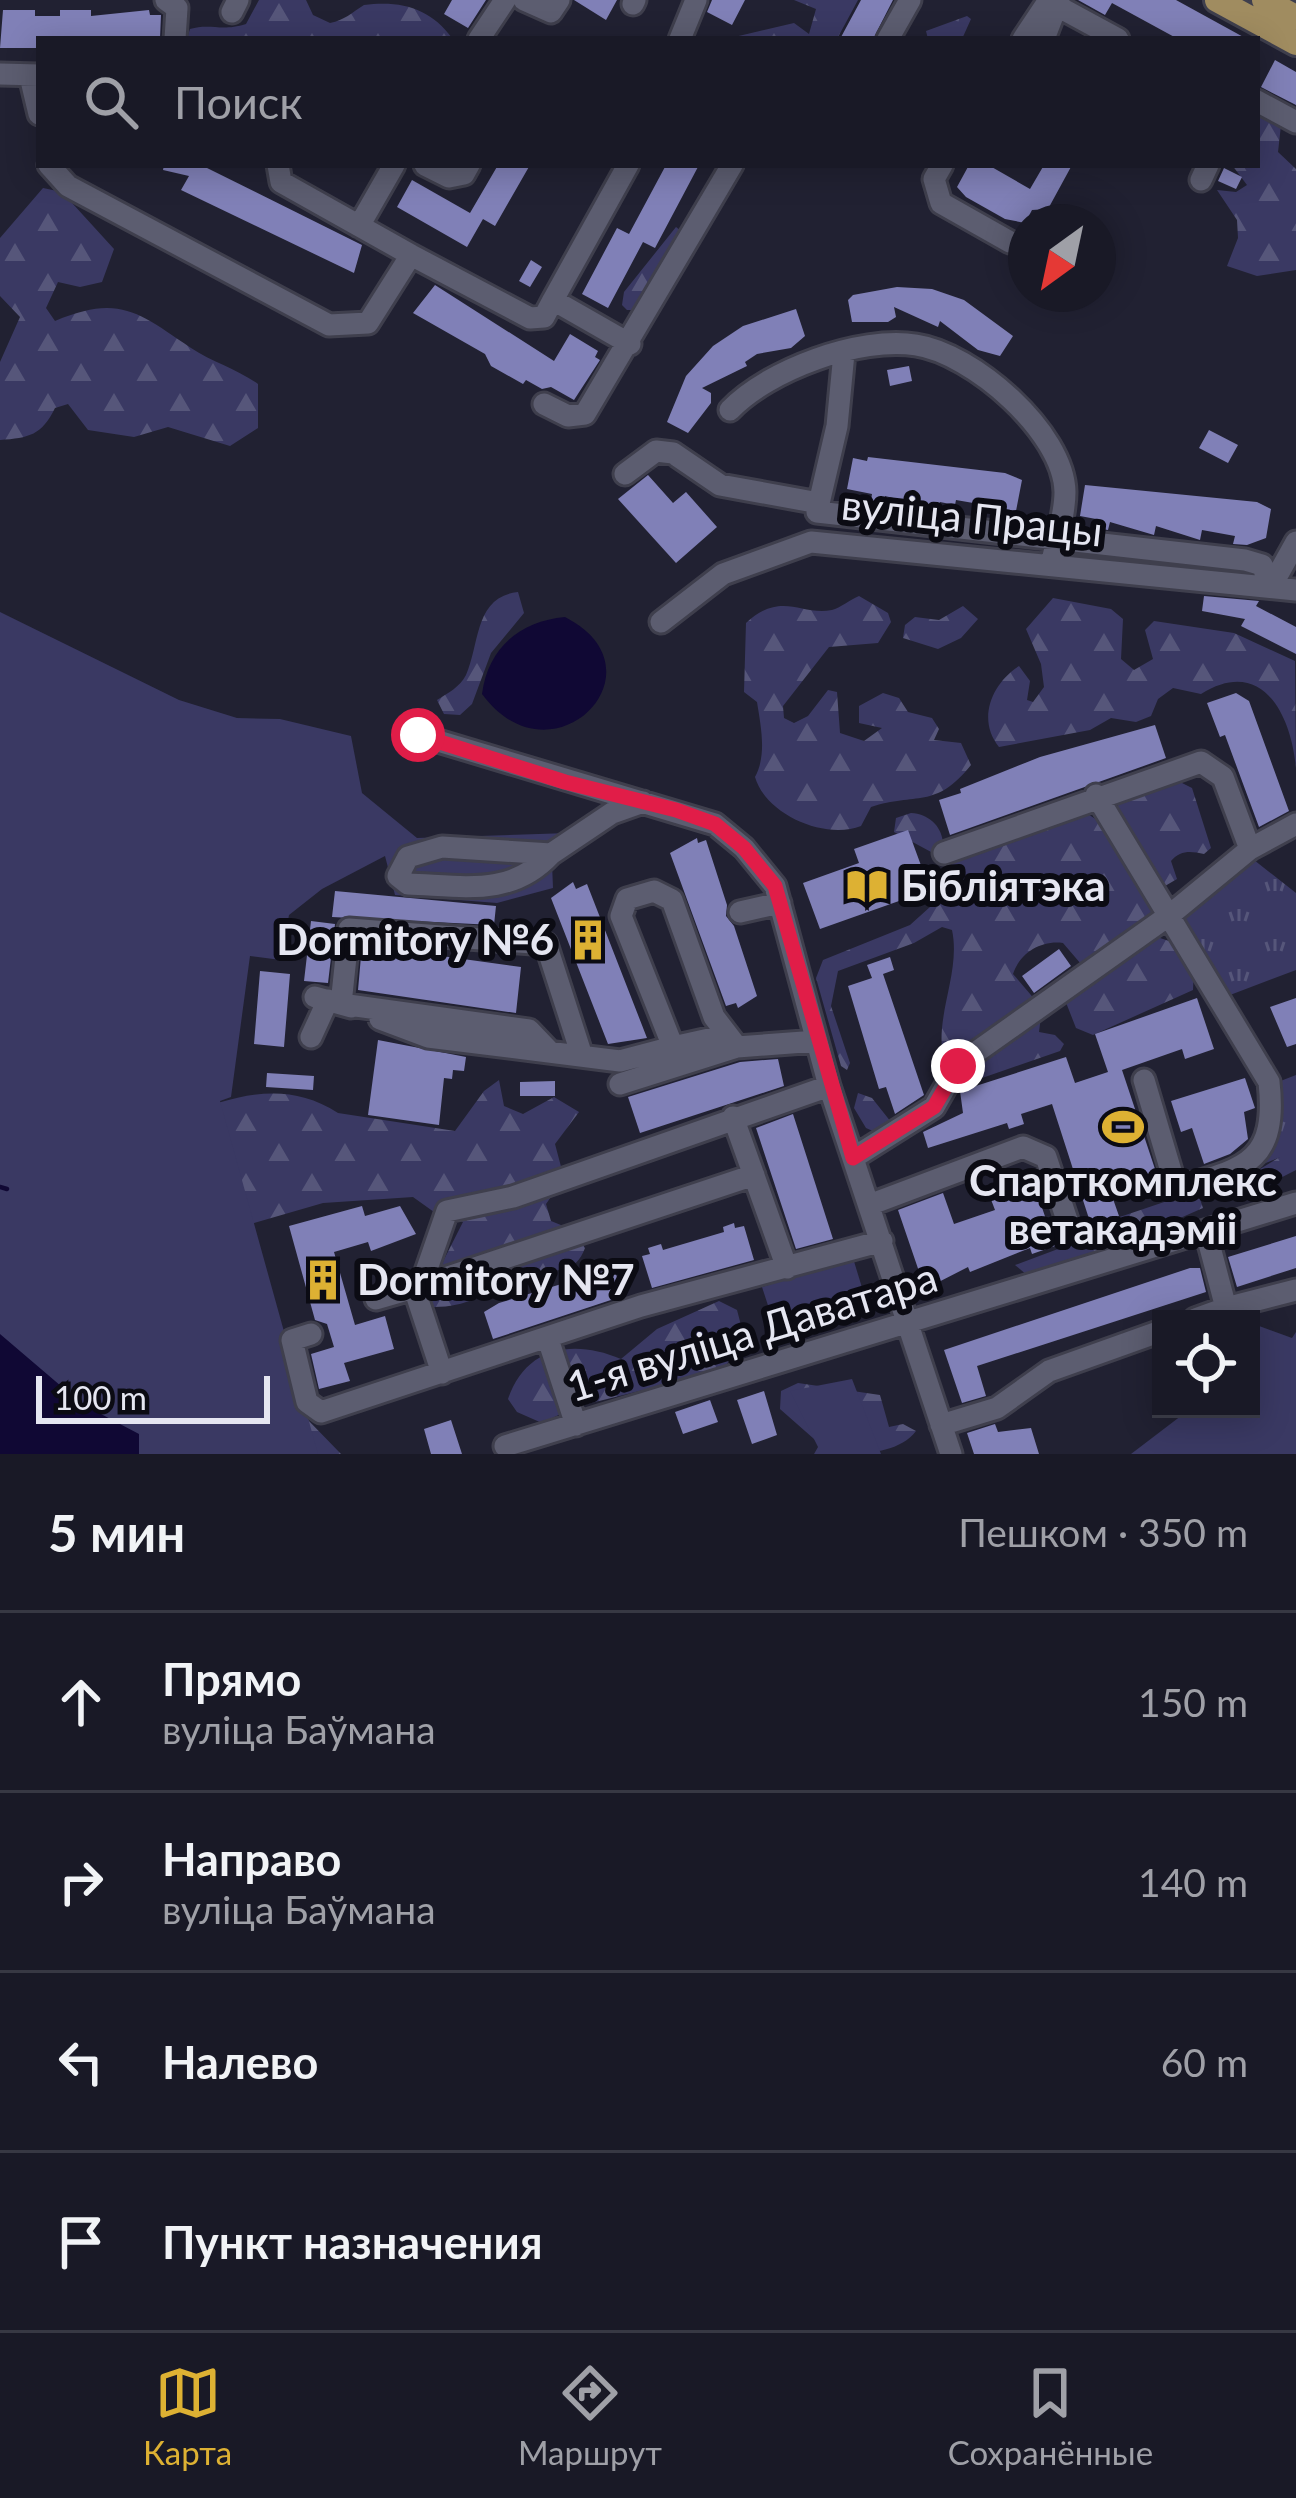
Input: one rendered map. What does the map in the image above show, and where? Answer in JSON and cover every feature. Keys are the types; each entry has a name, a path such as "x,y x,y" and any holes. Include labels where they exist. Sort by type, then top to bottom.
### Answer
{"main road":[{"path":"1217,0 1296,43"}],"street":[{"path":"166,0 177,8 175,36"},
{"path":"481,36 505,0"},
{"path":"524,0 551,12 559,0"},
{"path":"681,36 697,0"},
{"path":"890,36 910,0"},
{"path":"1026,36 1056,2"},
{"path":"1045,36 1056,2"},
{"path":"1056,2 1113,36"},
{"path":"0,74 34,75"},
{"path":"1260,102 1296,122"},
{"path":"53,168 68,186 329,325 368,323 411,255"},
{"path":"278,168 280,182 530,318 544,317 626,168"},
{"path":"359,226 392,168"},
{"path":"431,168 449,177 464,174 468,168"},
{"path":"544,404 568,416 585,414 730,168"},
{"path":"940,168 934,179 941,203 1008,241"},
{"path":"553,300 629,344"},
{"path":"625,474 656,451 673,453 720,485 1053,553 1065,491 1053,448 1022,407 944,354 915,344 844,353 782,370 730,410"},
{"path":"812,542 837,426 844,353"},
{"name":"вуліца Працы","path":"661,622 723,574 812,542 1053,553 1296,590"},
{"path":"1271,587 1296,542"},
{"path":"418,735 715,824 744,848 775,886 829,1086 912,1324 951,1454"},
{"path":"944,853 1096,795 1201,762 1223,777 1250,848"},
{"path":"1096,795 1269,1082 1272,1108 1264,1147 1252,1164 1176,1188 1144,1080"},
{"path":"551,854 442,847 408,857 398,876 408,884 511,885 530,877 551,854 612,813 644,802"},
{"path":"853,1158 934,1107 958,1066 1171,914 1250,848 1296,824"},
{"path":"673,1047 621,916 627,899 654,891 672,900 714,1017 732,1041"},
{"path":"740,912 780,903"},
{"path":"311,1037 328,1000 349,929 545,944 582,1056"},
{"path":"328,1000 428,1037 620,1060 673,1047 732,1041 817,1040"},
{"path":"620,1084 732,1041"},
{"path":"442,1373 418,1287 448,1211 513,1197 829,1086"},
{"path":"733,1117 787,1268"},
{"path":"869,1204 1023,1147 1046,1156 1068,1223"},
{"path":"376,1299 754,1175"},
{"name":"1-я вуліца Даватара","path":"505,1446 1296,1203"},
{"path":"1206,1232 1226,1308 1296,1290"},
{"path":"311,1334 292,1340 307,1402 321,1412 641,1306 881,1241"},
{"path":"941,1425 997,1408 1049,1371 1152,1334"},
{"path":"548,1339 576,1425"}],"green space":[{"path":"259,0 306,0 313,15 330,23 364,5 391,4 425,13 450,36 188,36 190,29 246,24"},
{"path":"794,0 858,0 839,36 739,36 794,23 809,34 816,9"},
{"path":"967,16 971,19 963,36 927,36 926,31"},
{"path":"1260,109 1281,125 1278,152 1296,169 1296,270 1257,276 1227,266 1238,238 1237,220 1217,190 1236,192 1247,185 1234,168 1260,168"},
{"path":"43,188 62,192 114,249 102,282 80,287 58,282 46,308 55,321 112,308 142,317 258,384 258,428 230,446 168,427 134,437 88,430 68,404 55,408 34,433 0,440 0,362 20,317 0,296 0,238"},
{"path":"676,227 681,231 635,310 627,310 622,305 624,292"},
{"path":"518,592 524,613 491,653 472,704 460,715 444,714 437,700 466,675 486,612 504,596"},
{"path":"859,596 888,613 891,622 878,643 829,647 783,706 784,718 794,723 808,716 828,690 837,692 840,733 864,741 882,728 859,723 859,706 883,693 899,698 908,712 932,718 939,729 934,740 961,743 971,765 935,794 871,807 861,826 831,830 784,813 761,791 755,777 762,741 757,702 744,692 746,623 770,608 832,610"},
{"path":"1053,598 1111,609 1123,619 1121,659 1134,670 1153,659 1145,630 1154,621 1234,633 1295,661 1296,768 1280,711 1257,686 1241,682 1201,694 1173,688 1158,699 1151,716 1136,722 1111,718 1090,730 999,747 989,725 990,703 1001,682 1019,666 1030,681 1027,700 1033,702 1044,687 1041,664 1026,629"},
{"path":"963,606 978,619 961,638 938,649 903,638 905,625 915,617 939,620"},
{"path":"0,612 179,700 237,718 280,719 351,736 362,793 417,838 569,833 552,863 553,888 497,903 395,895 385,856 322,889 289,915 281,960 250,956 231,1097 220,1101 318,1454 0,1454"},
{"path":"1178,781 1192,788 1211,848 1204,854 1186,852 1174,857 1177,879 1165,886 1116,811 1120,799"},
{"path":"911,813 928,818 940,830 943,842 933,853 894,832 896,818"},
{"path":"1086,813 1105,825 1156,904 1135,932 1091,961 1081,964 1063,943 1055,943 1032,949 1016,967 1013,974 1042,1008 1039,1032 1055,1035 1064,1044 1060,1051 962,1085 954,1082 945,1064 942,1026 954,949 952,930 942,927 914,943 838,971 831,1006 850,1063 847,1070 841,1066 816,978 823,960 910,925 930,907 955,857"},
{"path":"1254,860 1296,893 1296,970 1230,995 1183,915"},
{"path":"1154,936 1175,943 1194,965 1193,990 1093,1035 1076,1028 1065,1000"},
{"path":"1296,1075 1296,1151 1258,1166 1281,1116 1278,1082"},
{"path":"499,1080 504,1106 523,1114 554,1097 579,1112 555,1144 564,1178 546,1204 551,1221 573,1230 585,1248 580,1258 566,1268 521,1276 469,1301 434,1307 425,1297 463,1222 434,1212 413,1197 323,1203 254,1223 247,1266 308,1420 341,1454 200,1454 182,1115 241,1097 280,1094 299,1096 338,1113 455,1131 484,1091"},
{"path":"858,1093 872,1098 891,1122 882,1135 866,1128 854,1108"},
{"path":"1296,1147 1296,1170 1251,1193 1244,1191 1247,1177"},
{"path":"1185,1195 1200,1199 1203,1208 1082,1261 1027,1275 1015,1265 1058,1249 1093,1226"},
{"path":"853,1258 867,1304 777,1333 762,1287"},
{"path":"719,1301 737,1310 743,1333 724,1370 575,1407 542,1423 517,1412 508,1399 516,1381 539,1358 586,1349 621,1359 657,1329"},
{"path":"1260,1326 1292,1338 1296,1332 1296,1454 1131,1454 1178,1418 1260,1418"},
{"path":"852,1379 881,1454 814,1454 818,1447 790,1391"},
{"path":"798,1383 880,1395 889,1427 903,1424 916,1431 890,1448 830,1453 780,1409 781,1391"}],"shaded area":[{"path":"565,617 594,639 606,665 603,690 589,711 566,725 539,730 510,720 482,694 491,663 521,631"},
{"path":"0,1334 82,1404 139,1434 139,1454 0,1454"}],"building":[{"path":"452,0 486,0 468,28 444,14"},
{"path":"574,0 617,0 606,20"},
{"path":"712,0 745,0 732,25 707,12"},
{"path":"861,0 893,0 875,36 842,36"},
{"path":"1078,0 1176,0 1242,36 1172,36 1112,3 1105,15"},
{"path":"3,10 35,10 35,16 60,16 60,10 91,10 91,16 149,10 150,15 161,15 160,36 36,36 36,48 0,48"},
{"path":"1275,60 1296,72 1296,105 1261,87"},
{"path":"207,168 362,245 354,273 181,190 189,176 163,170"},
{"path":"496,168 528,168 495,226 483,219 467,247 397,207 412,180 470,213"},
{"path":"664,168 697,168 655,248 643,242 608,308 582,294 617,228 629,234"},
{"path":"967,168 993,168 1030,189 1042,168 1070,168 1051,204 1008,204 1008,220 957,187"},
{"path":"1224,168 1242,177 1236,189 1218,181"},
{"path":"531,260 542,267 530,287 519,281"},
{"path":"435,285 554,361 570,334 598,351 595,357 600,360 574,400 551,387 542,389 526,380 523,384 491,366 485,354 413,313"},
{"path":"897,287 932,289 964,300 1013,336 1000,356 978,350 940,321 938,327 894,307 896,317 888,322 852,322 848,300 853,295"},
{"path":"796,309 805,336 791,348 757,354 745,362 747,366 702,388 711,393 711,403 688,433 667,422 686,376 713,346 743,326"},
{"path":"909,366 912,381 890,386 887,370"},
{"path":"1209,430 1238,445 1228,463 1199,448"},
{"path":"868,457 1005,473 1022,480 1016,511 994,507 993,514 978,511 979,504 956,500 955,505 940,502 939,509 885,496 884,503 871,500 872,494 847,489 853,458 867,461"},
{"path":"648,475 673,503 686,492 717,527 676,563 618,499"},
{"path":"1085,485 1257,502 1271,509 1266,538 1247,545 1233,544 1235,536 1202,530 1200,540 1156,526 1154,535 1110,522 1108,530 1095,528 1096,519 1080,516"},
{"path":"1204,596 1259,601 1256,606 1296,627 1296,654 1241,626 1245,619 1202,611"},
{"path":"1236,693 1249,701 1289,811 1259,827 1225,735 1220,737 1207,703"},
{"path":"1155,725 1166,758 950,835 939,800 1040,757"},
{"name":"Бібліятэка","path":"908,830 930,890 820,929 803,883 859,863 854,849"},
{"path":"697,838 698,843 706,840 727,905 726,916 734,926 757,996 738,1008 736,1003 726,1006 670,853"},
{"name":"Dormitory №6","path":"573,882 576,889 587,884 647,1038 608,1044 551,898"},
{"path":"335,891 496,906 494,925 332,917"},
{"path":"311,921 335,924 328,983 304,981"},
{"path":"362,945 521,967 516,1013 358,990"},
{"path":"1059,949 1071,966 1034,993 1022,976"},
{"path":"890,957 894,970 883,974 924,1095 895,1114 886,1087 879,1089 848,986 872,978 867,965"},
{"path":"260,971 290,974 284,1047 254,1044"},
{"path":"1197,998 1214,1049 1185,1059 1182,1049 1122,1070 1157,1175 1151,1177 1153,1183 1112,1196 1119,1216 1091,1225 1052,1104 1021,1114 1024,1124 1009,1129 1007,1123 928,1148 923,1132 963,1113 960,1091 1066,1057 1075,1083 1108,1072 1095,1034"},
{"path":"1296,998 1296,1044 1287,1047 1270,1007"},
{"path":"378,1040 466,1057 464,1071 453,1070 452,1079 444,1078 439,1125 368,1115"},
{"path":"778,1059 784,1086 640,1133 628,1097 740,1062"},
{"path":"267,1073 314,1076 313,1090 266,1087"},
{"path":"1245,1078 1255,1108 1244,1112 1248,1139 1230,1154 1204,1164 1192,1128 1181,1132 1171,1101"},
{"path":"555,1081 555,1096 520,1096 520,1082"},
{"path":"793,1114 833,1239 796,1249 756,1128"},
{"path":"1016,1171 1019,1179 1031,1175 1055,1246 1032,1254 1030,1248 970,1272 968,1267 925,1289 898,1210 943,1193 954,1224 995,1210 987,1189"},
{"name":"Dormitory №7","path":"362,1206 365,1216 400,1206 416,1234 371,1251 368,1242 334,1252 355,1325 385,1316 394,1349 344,1363 350,1381 319,1389 311,1354 334,1347 327,1324 315,1320 289,1226"},
{"path":"734,1223 735,1228 744,1226 754,1260 652,1288 642,1256 650,1254 648,1248 661,1244 663,1250 724,1232 723,1227"},
{"path":"1296,1236 1296,1268 1237,1287 1228,1257"},
{"path":"614,1268 623,1296 493,1339 484,1312 499,1303"},
{"path":"1200,1268 1206,1292 977,1366 986,1396 962,1403 944,1350"},
{"path":"764,1391 777,1435 752,1444 737,1400"},
{"path":"710,1400 718,1422 683,1434 675,1412"},
{"path":"451,1420 462,1454 431,1454 424,1429"},
{"path":"995,1424 998,1432 1031,1428 1039,1454 974,1454 967,1433"}],"waterway":[{"path":"0,1187 7,1189"}],"place":[{"name":"Бібліятэка","path":"867,886"},
{"name":"Dormitory №6","path":"588,940"},
{"name":"Спарткомплекс ветакадэміі","path":"1123,1127"},
{"name":"Dormitory №7","path":"323,1280"}],"route":[{"path":"418,735 565,782 676,810 715,824 744,848 775,886 853,1158 934,1107 958,1066"}]}
